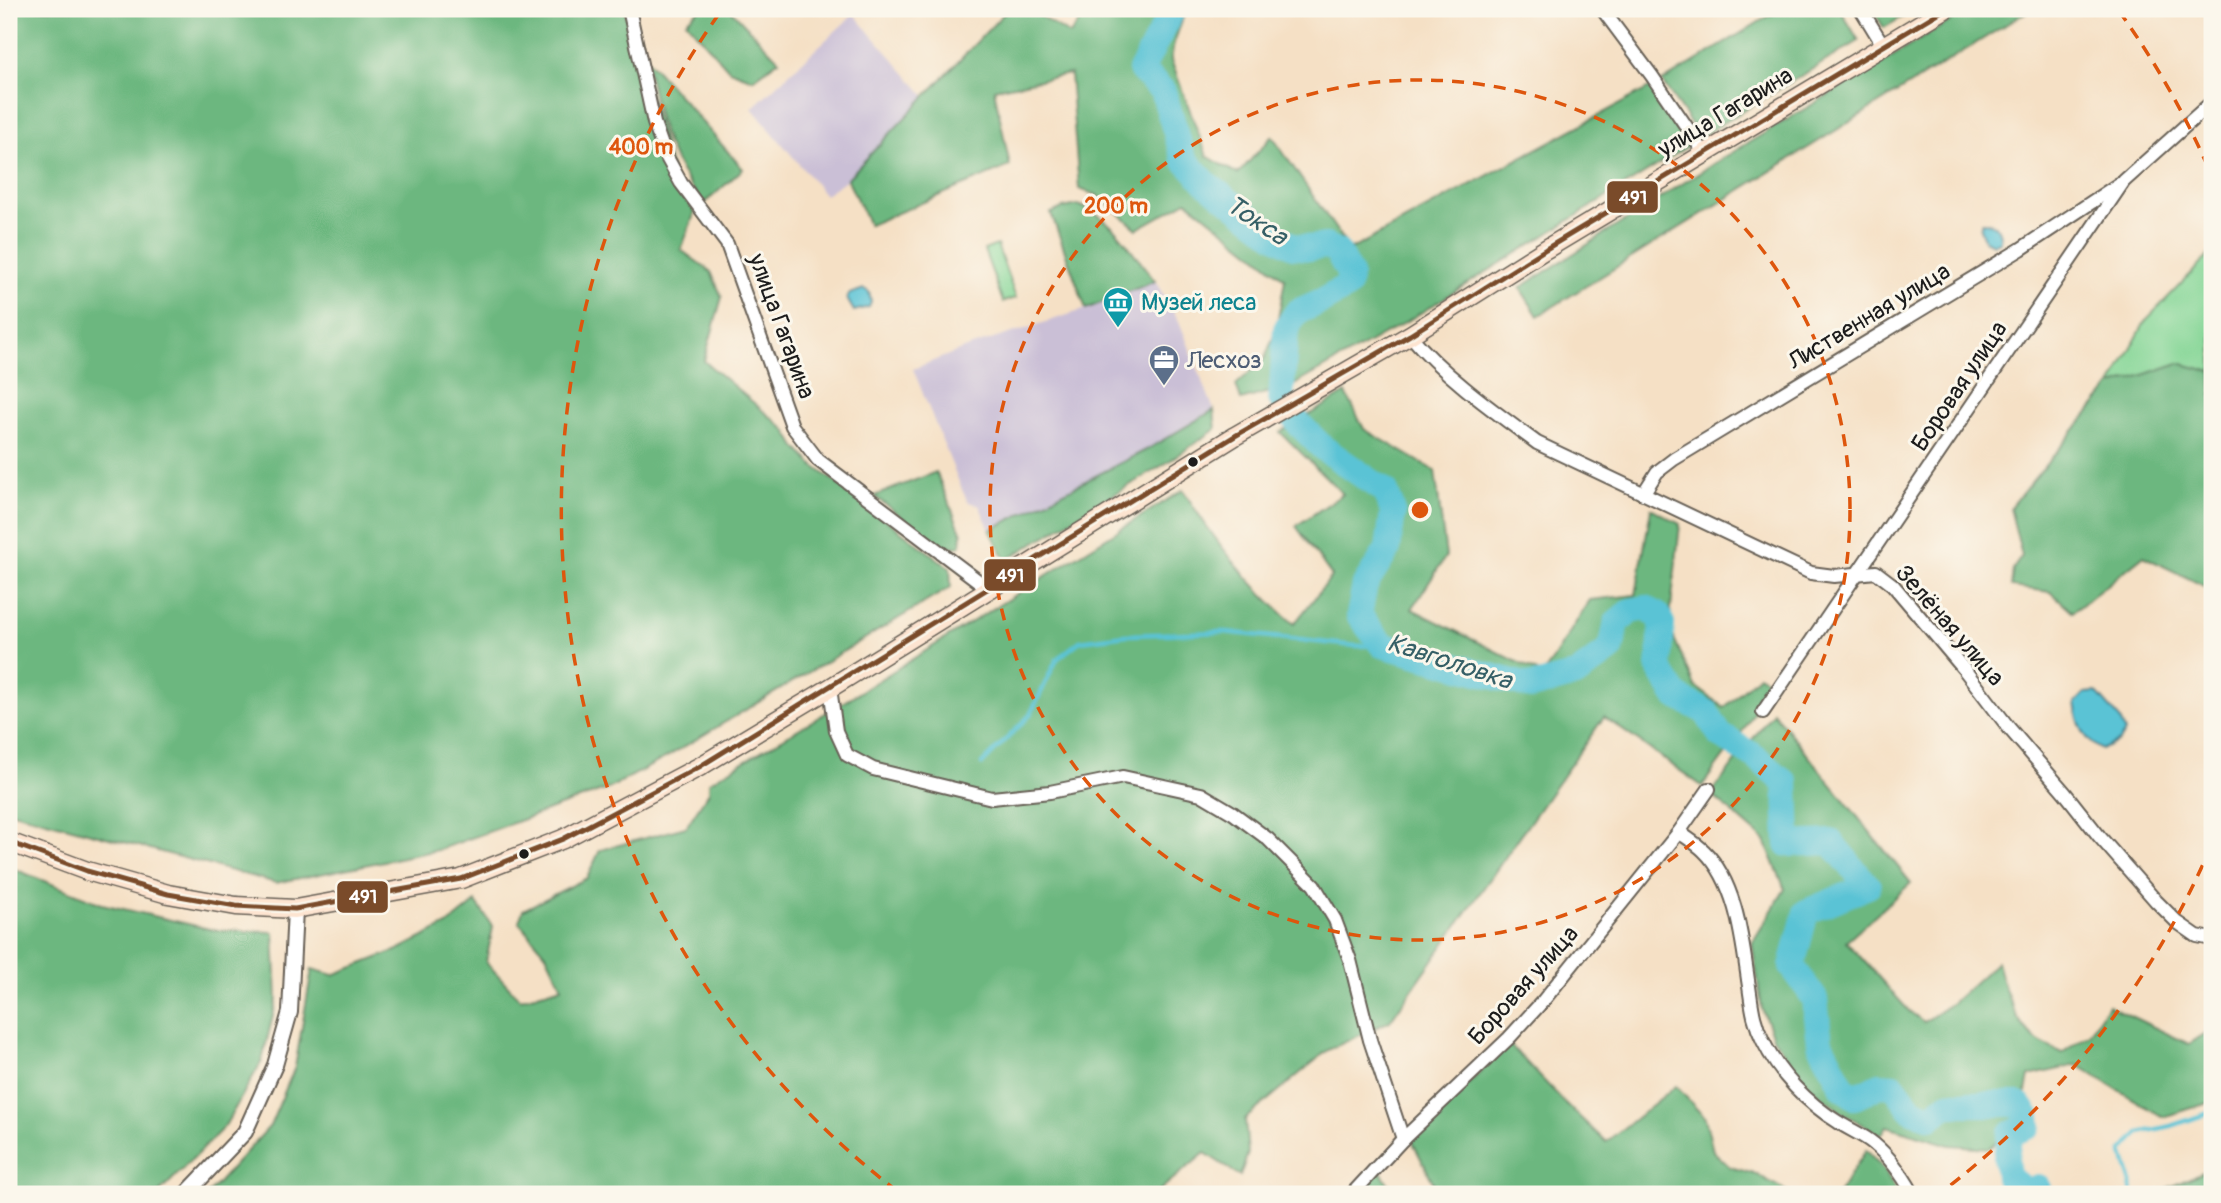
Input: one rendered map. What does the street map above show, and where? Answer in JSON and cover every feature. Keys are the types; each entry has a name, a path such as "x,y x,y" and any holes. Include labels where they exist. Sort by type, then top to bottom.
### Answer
{"main road":[{"name":"улица Гагарина","path":"9,842 87,871 168,894 236,906 295,909 461,879 563,839 699,767 1272,414 1410,335 1546,249 1945,9"}],"street":[{"name":"улица Гагарина","path":"629,9 654,123 665,154 681,183 727,244 792,426 818,460 981,583 991,587"},
{"path":"1602,9 1705,154"},
{"path":"1861,9 1883,45"},
{"name":"Боровая улица","path":"1763,712 2123,181 2212,102"},
{"name":"Лиственная улица","path":"1643,494 1657,472 1674,459 2021,249 2123,181"},
{"name":"Зелёная улица","path":"1410,335 1459,381 1537,443 1811,573 1835,576 1876,572 1893,585 1963,668 2008,728 2140,882 2177,922 2197,936 2212,939"},
{"path":"830,688 836,731 848,755 873,769 992,797 1050,792 1123,777 1201,794 1268,838 1314,885 1335,920 1350,960 1370,1040 1403,1139"},
{"name":"Боровая улица","path":"1352,1194 1403,1139 1543,1002 1679,832 1709,789"},
{"path":"1679,832 1705,851 1721,873 1734,904 1751,1011 1763,1042 1780,1069 1799,1092 1835,1121 1874,1144 1901,1172 1913,1194"},
{"path":"186,1194 244,1132 275,1065 290,1012 295,909"}],"shaded area":[{"path":"854,14 926,97 847,179 825,195 752,108"},
{"path":"1155,281 1179,321 1214,410 1146,450 990,530 979,505 968,502 963,492 913,369 966,348 1086,309"}],"green space":[{"path":"9,9 624,9 677,188 695,212 681,250 711,272 722,297 704,361 786,430 796,447 814,466 950,568 951,587 667,757 610,788 438,850 276,883 9,811"},
{"path":"700,9 730,9 779,60 753,79 729,70 686,21"},
{"path":"1008,9 1029,9 1070,35 1088,9 1186,9 1171,60 1207,156 1238,174 1272,136 1350,250 1653,86 1692,144 1406,322 1294,385 1241,400 1236,385 1265,358 1276,330 1285,279 1187,201 1137,229 1097,195 1079,189 1070,74 994,89 1010,166 869,225 847,179"},
{"path":"1780,9 1840,9 1859,41 1700,137 1662,82"},
{"path":"1872,9 1916,9 1884,28"},
{"path":"1971,9 2031,9 1538,316 1520,288 1713,164"},
{"path":"645,57 743,169 704,204 679,169 664,135"},
{"path":"1078,205 1090,210 1112,227 1155,281 1086,309 1051,213"},
{"path":"997,245 1016,298 1003,302 984,250"},
{"path":"2212,252 2212,372 2179,363 2111,386 2146,320"},
{"path":"2179,363 2212,372 2212,590 2143,556 2073,612 2051,592 2011,587 2013,569 2022,556 2010,508 2111,386"},
{"path":"1346,393 1364,429 1435,471 1446,556 1412,609 1543,675 1590,600 1636,595 1651,508 1680,524 1669,627 1695,686 1724,708 1759,675 1771,683 1744,729 1702,786 1604,717 1390,1021 1328,1050 1245,1119 1248,1153 1240,1176 1205,1153 1155,1194 208,1194 270,1126 295,1067 312,969 333,975 398,950 449,924 476,902 493,927 486,962 520,999 562,987 546,954 519,922 523,910 587,878 600,850 686,827 709,792 709,782 834,708 1183,490 1233,561 1262,594 1294,624 1332,576 1296,526 1343,494 1280,432"},
{"path":"1214,410 1216,429 1168,462 1006,560 990,530 1146,450"},
{"path":"936,472 962,534 961,545 958,547 940,546 874,496"},
{"path":"1773,712 1911,883 1846,941 1909,1011 1924,1022 1952,1003 1997,962 2006,993 2022,1024 2037,1040 2062,1053 2089,1034 2108,1005 2189,1044 2212,1029 2212,1102 2163,1117 2077,1065 2029,1076 2021,1118 1989,1148 1949,1145 1887,1126 1881,1135 1841,1112 1807,1084 1773,1037 1762,1009 1752,943 1785,889 1765,841 1711,794"},
{"path":"9,867 102,904 214,930 274,932 277,999 262,1061 225,1126 158,1194 9,1194"},
{"path":"1509,1044 1606,1142 1676,1086 1705,1118 1713,1151 1730,1167 1758,1175 1791,1194 1439,1194 1411,1139"},
{"path":"1866,1150 1884,1169 1898,1194 1838,1194"},
{"path":"1376,1164 1395,1194 1352,1194"},
{"path":"2212,1171 2212,1194 2155,1194 2203,1172"}],"water":[{"path":"1982,222 1996,227 2000,242 1993,244 1985,240 1980,229"},
{"path":"864,289 869,292 869,307 854,311 847,299 849,294"},
{"path":"2096,692 2119,718 2125,732 2119,741 2102,750 2082,731 2075,703 2085,693"}],"waterway":[{"name":"Кавголовка","path":"1173,9 1141,70 1163,91 1184,159 1207,184 1274,235 1293,246 1326,246 1337,251 1350,275 1347,287 1297,312 1286,329 1281,399 1299,424 1323,448 1386,492 1393,512 1388,549 1365,585 1359,615 1382,645 1531,687 1576,675 1611,649 1617,622 1631,611 1646,608 1659,616 1662,624 1659,668 1676,696 1706,712 1720,735 1757,758 1786,783 1788,844 1831,842 1868,886 1806,912 1792,966 1815,999 1820,1043 1843,1088 1855,1097 1880,1085 1894,1086 1912,1110 1931,1117 1948,1104 2019,1104 2028,1117 2029,1126 2010,1134 2006,1157 2008,1177 2026,1191 2038,1187 2038,1194"},
{"path":"982,764 1030,715 1057,659 1080,641 1126,635 1224,632 1356,646 1382,645"},
{"path":"2131,1194 2132,1183 2122,1151 2139,1133 2171,1126 2212,1112"}],"transit line":[{"name":"491","path":"9,842 87,871 168,894 236,906 295,909 461,879 563,839 699,767 1235,436 1410,335 1546,249 1945,9"}],"place":[{"name":"Музей леса","path":"1118,329"},
{"name":"Лесхоз","path":"1164,387"}],"water label":[{"name":"Токса","path":"1257,220"}]}
